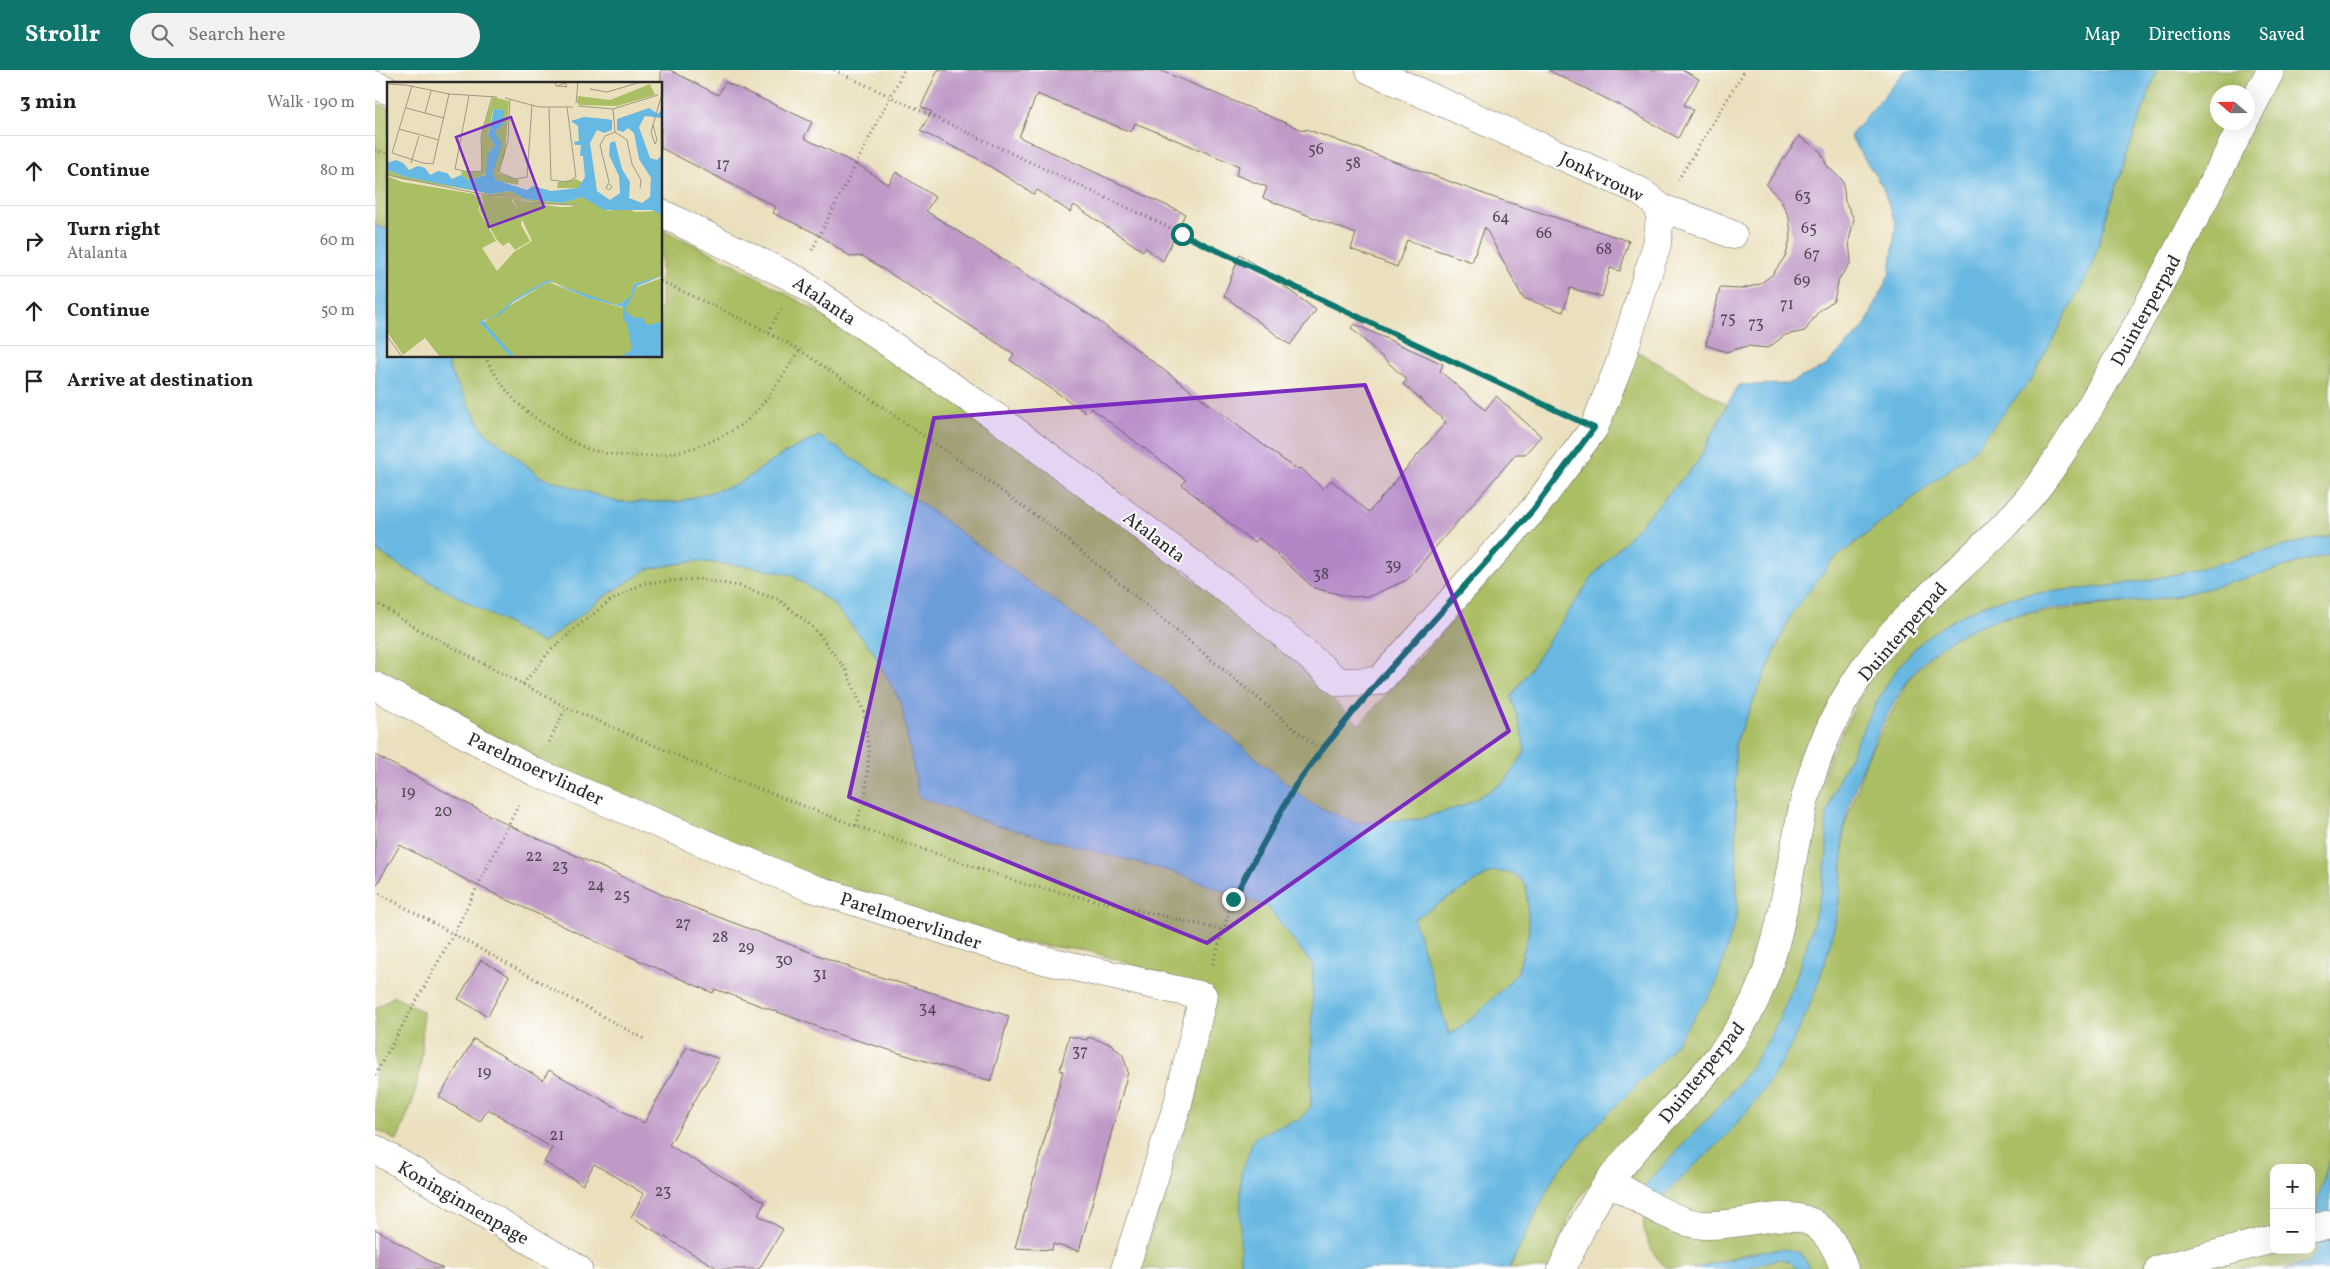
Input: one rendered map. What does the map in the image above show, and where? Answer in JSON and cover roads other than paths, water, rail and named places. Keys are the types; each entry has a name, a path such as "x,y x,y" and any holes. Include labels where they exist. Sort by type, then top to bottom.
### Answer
{"street":[{"name":"Jonkvrouw","path":"1370,70 1640,191 1661,208 1657,244 1620,363 1589,435 1533,510 1379,681"},
{"path":"2255,101 2271,70"},
{"path":"375,85 387,90"},
{"name":"Duinterperpad","path":"1562,1269 1609,1181 1703,1076 1728,1044 1749,1012 1764,980 1775,946 1807,794 1822,751 1844,702 1867,664 1905,621 2006,523 2039,485 2090,408 2147,309 2240,130"},
{"path":"1661,208 1733,235"},
{"name":"Atalanta","path":"663,213 797,280 1003,423 1257,613 1339,682 1379,681"},
{"name":"Parelmoervlinder","path":"375,686 535,772 809,887 1022,956 1203,996 1178,1103 1125,1269"},
{"name":"Koninginnenpage","path":"375,1149 578,1269"},
{"path":"1609,1181 1677,1218 1701,1225 1726,1224 1772,1216 1794,1217 1813,1223 1829,1235 1838,1251 1844,1269"},
{"path":"2315,1228 2330,1224"},
{"path":"2159,1269 2270,1240"}],"water":[{"path":"1906,70 2157,70 2117,182 2091,269 2032,378 1973,451 1833,560 1791,614 1735,744 1737,915 1715,987 1668,1054 1598,1124 1554,1176 1509,1269 1240,1269 1241,1174 1254,1138 1276,1127 1299,1120 1311,1107 1313,966 1268,907 1173,872 993,824 919,797 901,703 871,648 832,603 792,575 749,566 694,561 648,569 604,597 543,643 397,564 375,549 375,225 387,229 387,358 447,358 450,371 484,431 541,477 617,502 678,502 738,484 783,454 819,436 926,507 1162,680 1310,803 1355,823 1419,819 1465,805 1505,782 1525,752 1521,729 1511,697 1592,577 1697,463 1738,385 1787,384 1824,367 1864,328 1890,273 1896,225 1882,186 1850,136","holes":["1493,871 1513,873 1526,885 1529,932 1517,974 1477,1014 1449,1035 1414,919"]},
{"path":"2330,535 2330,554 2174,596 2042,610 1992,621 1952,639 1928,657 1915,671 1900,693 1861,771 1848,810 1843,833 1843,868 1840,894 1828,953 1815,992 1784,1059 1755,1101 1733,1128 1676,1182 1662,1198 1643,1188 1719,1107 1753,1064 1768,1041 1796,978 1814,921 1827,856 1827,816 1834,792 1845,766 1889,681 1915,649 1950,622 1973,610 2008,598 2044,592 2145,581"},
{"path":"2330,1160 2330,1216 2318,1219 2317,1201"},
{"path":"2330,1240 2330,1269 2284,1269 2311,1259 2317,1250 2318,1243"},
{"path":"1785,1249 1801,1253 1810,1269 1797,1269 1789,1261 1778,1259 1743,1269 1692,1269 1761,1251"}]}
